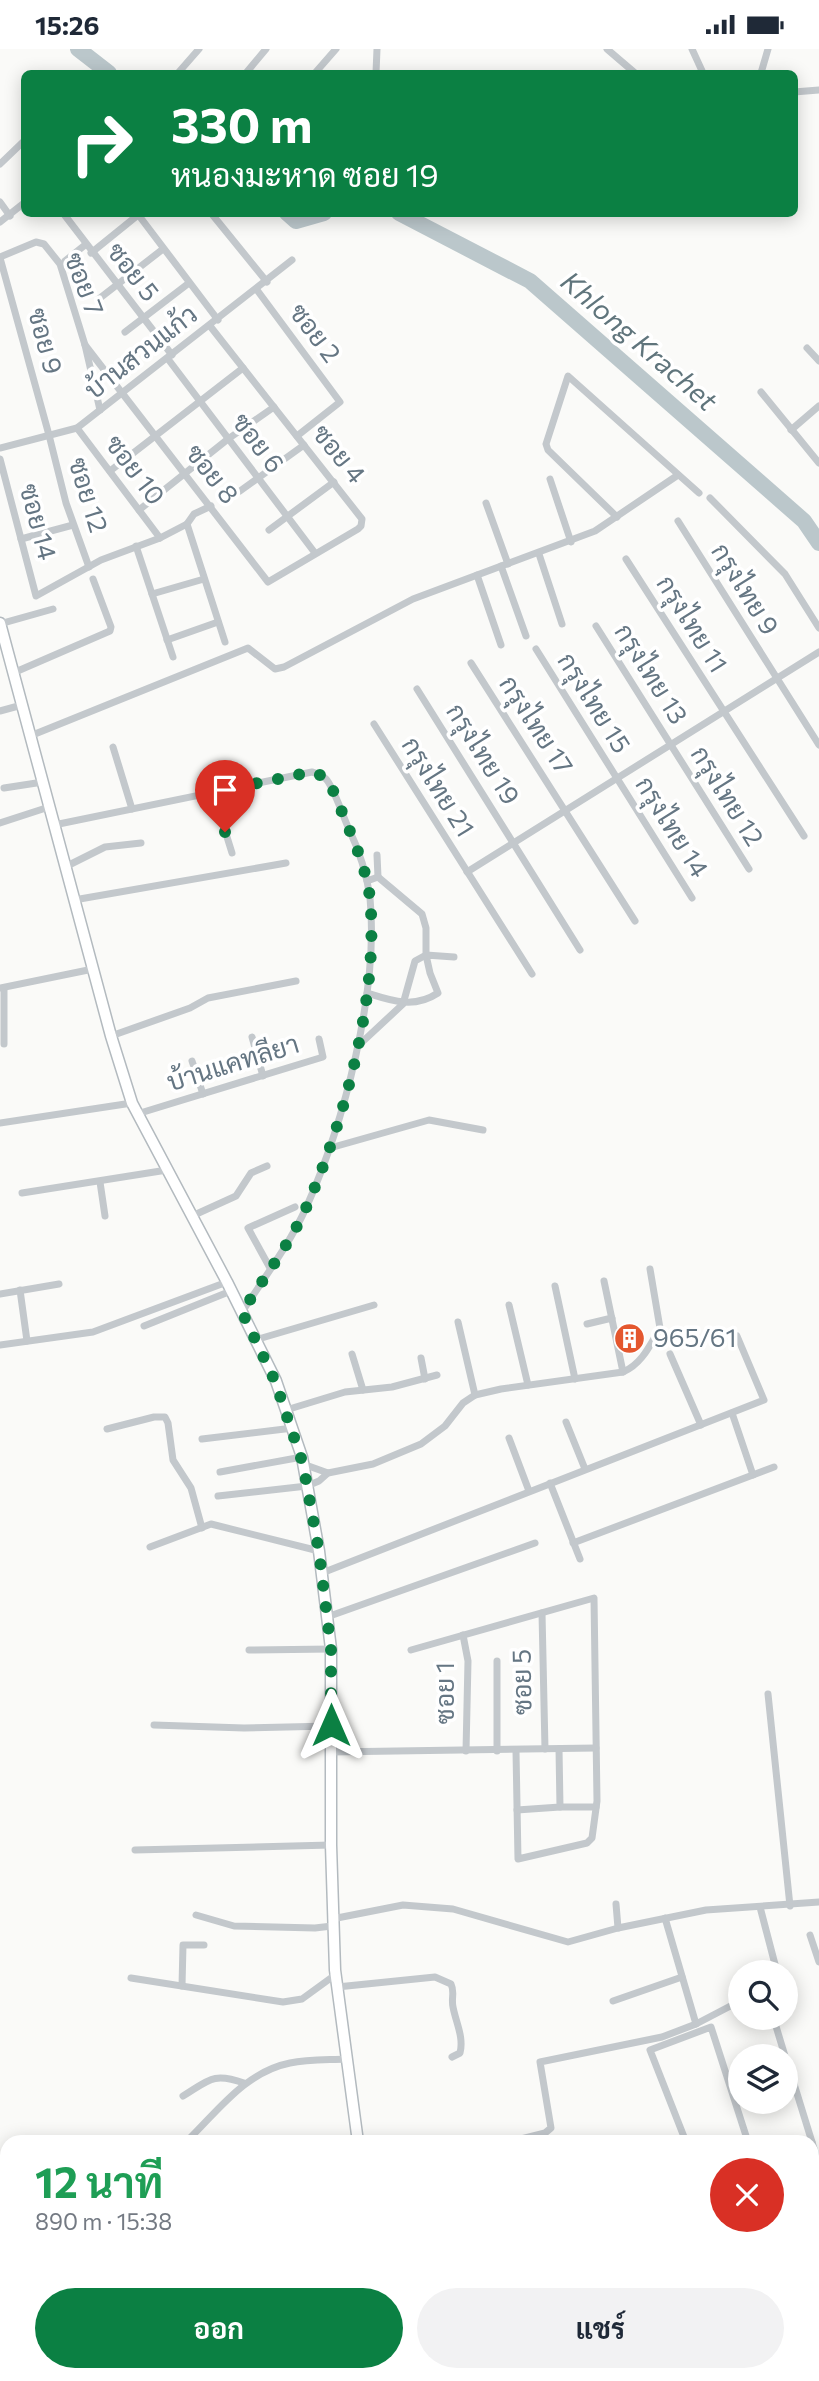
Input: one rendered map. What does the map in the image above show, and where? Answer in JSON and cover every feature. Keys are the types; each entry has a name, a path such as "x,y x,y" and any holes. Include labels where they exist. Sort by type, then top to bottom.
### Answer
{"street":[{"path":"181,70 199,49"},
{"path":"248,70 266,49"},
{"path":"318,70 336,49"},
{"path":"376,70 377,49"},
{"path":"607,49 632,70"},
{"path":"692,49 702,70"},
{"path":"762,70 768,49"},
{"path":"798,92 819,90"},
{"path":"0,164 21,144"},
{"path":"0,202 10,216"},
{"path":"0,222 21,206"},
{"name":"ซอย 5","path":"66,217 170,357"},
{"path":"91,253 133,217"},
{"path":"139,217 218,320"},
{"path":"214,217 267,282"},
{"name":"ซอย 7","path":"0,257 31,243 44,244 60,264 85,345 100,410"},
{"path":"65,261 85,245"},
{"path":"100,298 163,249"},
{"name":"ซอย 9","path":"0,257 49,435"},
{"name":"บ้านสวนแก้ว","path":"0,448 78,428 292,260"},
{"path":"125,332 189,283"},
{"name":"ซอย 2","path":"257,290 340,402 297,436"},
{"name":"ซอย 4","path":"209,326 361,515 363,522 358,530 268,582"},
{"name":"ซอย 7","path":"85,345 123,393"},
{"path":"807,348 819,361"},
{"name":"ซอย 6","path":"170,357 200,402 315,553"},
{"path":"110,471 243,368"},
{"path":"617,517 548,450 546,444 568,376 699,493"},
{"path":"761,392 819,463"},
{"name":"ซอย 8","path":"123,393 268,582"},
{"path":"791,430 819,406"},
{"path":"139,510 228,439 274,407"},
{"name":"ซอย 10","path":"78,428 160,537"},
{"name":"ซอย 12","path":"49,435 66,503 89,567"},
{"path":"240,491 304,445"},
{"name":"ซอย 14","path":"0,459 36,596 89,567"},
{"path":"30,736 248,647 275,669 284,667 413,599 595,531 678,475"},
{"path":"550,479 571,542"},
{"path":"269,530 334,482"},
{"path":"710,498 785,574 819,628"},
{"path":"486,503 526,636"},
{"path":"89,567 187,524 194,515 211,506"},
{"name":"กรุงไทย 9","path":"678,521 819,745"},
{"path":"187,524 225,642"},
{"path":"21,539 74,525"},
{"path":"135,546 173,657"},
{"path":"539,554 562,624"},
{"name":"กรุงไทย 11","path":"626,559 804,836"},
{"path":"477,575 500,645"},
{"path":"13,673 110,631 93,579"},
{"path":"152,594 204,579"},
{"path":"54,608 0,624 111,1036 135,1108 242,1312 275,1381 302,1460 319,1552 331,1649 332,1923 335,1975 357,2135"},
{"path":"167,640 218,622"},
{"name":"กรุงไทย 13","path":"596,626 671,745"},
{"name":"กรุงไทย 15","path":"536,649 616,779"},
{"path":"467,872 819,652"},
{"name":"กรุงไทย 17","path":"471,663 635,921"},
{"name":"กรุงไทย 19","path":"417,689 580,950"},
{"path":"0,711 22,705"},
{"name":"กรุงไทย 21","path":"374,724 531,974"},
{"name":"กรุงไทย 12","path":"671,745 749,869"},
{"path":"113,747 132,809"},
{"path":"54,825 312,772 326,778 351,834 367,881 370,899 367,993 358,1046 330,1148 305,1209 289,1240 242,1312"},
{"name":"กรุงไทย 14","path":"616,779 692,898"},
{"path":"4,788 43,782"},
{"path":"213,792 232,853"},
{"path":"0,823 49,807"},
{"path":"65,867 105,848 141,843"},
{"path":"367,993 403,1004 424,1000 438,993 426,955 422,914 378,877 377,855"},
{"path":"74,900 286,863"},
{"path":"367,881 378,877"},
{"path":"358,1046 403,1004 415,961 426,955 454,957"},
{"path":"4,1044 2,988 93,969"},
{"path":"111,1036 190,1008 208,997 296,981"},
{"path":"252,1037 263,1076"},
{"name":"บ้านแคทลียา","path":"0,1123 135,1108 203,1094 323,1058 319,1039"},
{"path":"192,1061 203,1094"},
{"path":"330,1148 429,1120 483,1130"},
{"path":"191,1216 236,1196 251,1173 267,1166"},
{"path":"22,1193 167,1170"},
{"path":"100,1182 105,1216"},
{"path":"270,1268 248,1228 295,1207"},
{"path":"218,1496 307,1486 328,1473 373,1464 421,1444 445,1426 463,1403 475,1395 623,1372 639,1363 660,1328 650,1269"},
{"path":"604,1282 623,1372"},
{"path":"0,1294 59,1285"},
{"path":"555,1286 575,1379"},
{"path":"144,1326 229,1287"},
{"path":"0,1345 101,1329 229,1287"},
{"path":"20,1290 27,1341"},
{"path":"255,1340 374,1304"},
{"path":"509,1305 528,1385"},
{"path":"587,1324 612,1318"},
{"path":"458,1322 475,1395"},
{"path":"322,1573 764,1401 737,1336"},
{"path":"352,1354 363,1390"},
{"path":"670,1354 701,1426"},
{"path":"421,1358 425,1379"},
{"path":"286,1410 345,1392 392,1387 437,1375"},
{"path":"732,1413 753,1475"},
{"path":"107,1429 165,1417 169,1423 173,1460 191,1488 202,1528"},
{"path":"566,1422 585,1469"},
{"path":"202,1439 293,1428"},
{"path":"509,1438 529,1491"},
{"path":"220,1472 302,1460 328,1473"},
{"path":"573,1543 774,1467"},
{"path":"550,1483 580,1559"},
{"path":"150,1547 208,1525 219,1525 319,1552"},
{"path":"327,1617 536,1543"},
{"path":"411,1650 594,1598 596,1807 592,1838 587,1843 518,1859 516,1751"},
{"name":"ซอย 5","path":"542,1613 545,1749"},
{"name":"ซอย 1","path":"463,1635 468,1661 466,1751"},
{"path":"249,1650 331,1649"},
{"path":"497,1661 497,1751"},
{"path":"768,1695 790,1906"},
{"path":"153,1725 244,1728 331,1725"},
{"path":"331,1752 596,1748"},
{"path":"559,1749 560,1807"},
{"path":"517,1810 596,1807"},
{"path":"135,1850 331,1845"},
{"path":"196,1915 234,1926 303,1928 403,1905 453,1909 568,1942 665,1917 706,1910 819,1902"},
{"path":"616,1904 618,1928"},
{"path":"760,1907 774,1960"},
{"path":"665,1917 696,2024"},
{"path":"810,1935 819,1962"},
{"path":"182,1986 183,1944 204,1945"},
{"path":"131,1978 294,2001 302,1999 335,1975"},
{"path":"337,1987 435,1977 451,1984 461,2046 460,2053 452,2057"},
{"path":"613,2001 682,1977"},
{"path":"537,2135 551,2128 540,2062 642,2043 696,2024 728,2007"},
{"path":"683,2135 650,2050 710,2027 746,2135"},
{"path":"193,2135 244,2083 266,2071 290,2063 346,2059"},
{"path":"183,2096 211,2079 220,2077 244,2083"},
{"path":"798,2098 810,2135"}],"waterway":[{"name":"Khlong Krachet","path":"78,49 105,70"},
{"name":"Khlong Krachet","path":"292,217 296,221 310,217"},
{"name":"Khlong Krachet","path":"407,217 530,281 804,521 819,543"}],"place":[{"name":"965/61","path":"630,1338"}],"route":[{"path":"225,832 213,792 312,772 326,778 351,834 367,881 370,899 367,993 358,1046 330,1148 289,1240 242,1312 275,1381 303,1464 319,1552 331,1649 331,1725"}]}
